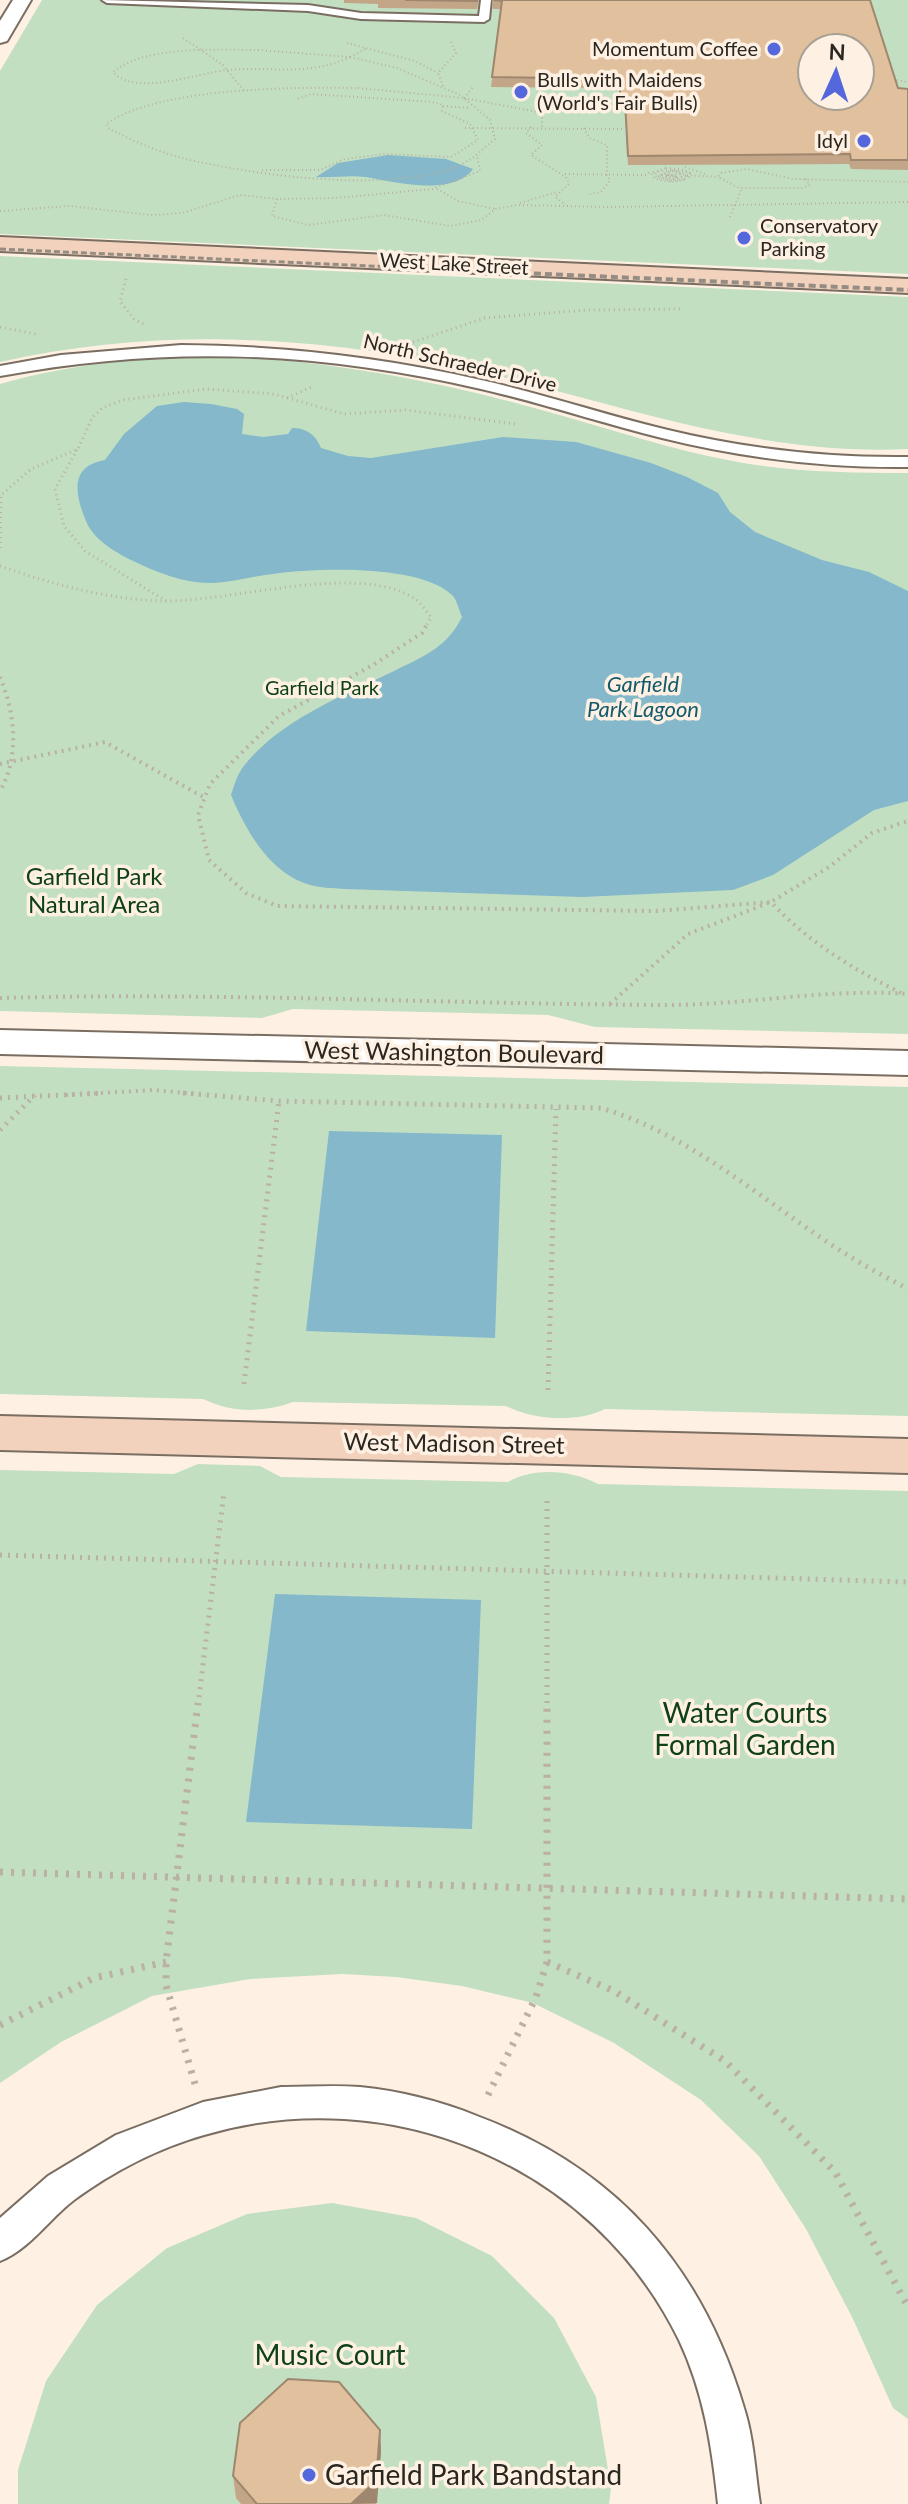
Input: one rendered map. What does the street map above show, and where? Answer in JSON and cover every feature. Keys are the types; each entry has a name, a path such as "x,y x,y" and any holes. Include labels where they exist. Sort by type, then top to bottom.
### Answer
{"main road":[{"path":"0,238 28,239 49,246"},
{"name":"West Lake Street","path":"0,244 908,286"},
{"name":"West Madison Street","path":"0,1433 908,1456"}],"street":[{"path":"0,37 22,0"},
{"name":"West Washington Boulevard","path":"0,1042 908,1063"}],"lane":[{"path":"107,0 308,8 361,16 484,19 486,0"},
{"name":"North Schraeder Drive","path":"0,371 77,357 167,348 272,350 354,359 455,378 688,440 746,451 834,461 908,462"},
{"path":"0,2243 25,2216 98,2162 177,2125 262,2104 347,2100 430,2114 510,2144 582,2190 644,2251 693,2327 726,2414 739,2504"}],"path":[{"path":"183,38 196,52 223,65 232,82 246,92"},
{"path":"438,73 456,53 450,40"},
{"path":"355,41 345,43 412,60 438,73 443,87"},
{"path":"367,48 348,58 315,70 227,70 155,83 129,82 114,76 117,68 127,62 196,52 284,50 348,58 415,75 464,98 477,108 492,127 495,139 477,156 421,174 368,179 293,177 229,168 151,148 120,135 106,124 131,112 163,103 246,92 340,88 408,91 464,98 542,113 542,127"},
{"path":"883,78 908,82"},
{"path":"464,98 473,87"},
{"path":"408,91 421,101"},
{"path":"295,100 300,95 317,94 344,99 421,101 477,108"},
{"path":"443,105 442,111 460,116 477,132 478,140 456,154"},
{"path":"460,116 470,108"},
{"path":"531,127 526,133 528,137 542,145 531,155 565,174 646,175 655,169 675,167 718,176 727,185 742,188 805,188 811,183 805,179"},
{"path":"465,128 625,129"},
{"path":"584,128 589,138 607,145 608,187 590,194"},
{"path":"229,168 320,170 362,156 456,154 472,158"},
{"path":"0,211 84,206 151,215 182,213 240,195 277,199 376,196 436,189 468,178 480,171 477,156"},
{"path":"729,163 732,169"},
{"path":"675,176 679,177 669,178 665,176 676,172 668,175 676,177 672,175 680,173 674,171 662,176 676,179 686,176 690,176 688,179 682,181 663,181 654,178 651,173 663,169 679,168 690,173 681,170 666,169 655,176 664,180 679,180 688,178 687,176 682,179 665,179 658,176 664,171 674,170 685,175 718,176 732,169 762,169 785,178 882,185 908,182"},
{"path":"436,189 458,201 496,209 558,192 569,184 565,174"},
{"path":"730,217 742,188"},
{"path":"558,192 555,197 566,206"},
{"path":"277,199 272,216 308,225 384,215 450,226 463,225 481,220 496,209"},
{"path":"517,205 908,202"},
{"path":"130,274 124,282 120,301 134,319 146,326"},
{"path":"409,343 485,318 587,310 695,309"},
{"path":"166,601 85,551 64,526 55,489 92,418 102,408 123,400 206,389 274,394 344,414 406,410 521,425"},
{"path":"0,548 1,495 12,482 31,469 78,449"},
{"path":"0,566 98,595 166,601 220,599 299,586 351,583 397,590 424,604 431,617 422,633 279,716 210,784 198,815 209,860 246,893 277,906 656,911 771,902"},
{"path":"0,677 6,690 14,737 6,784 0,791"},
{"path":"0,764 105,742 205,798"},
{"path":"609,1004 688,934 771,902 829,867 872,833 908,821"},
{"path":"771,902 785,918 824,947 901,993"},
{"path":"0,998 138,994 670,1005 865,991 908,994"},
{"path":"0,1098 154,1090 279,1101 601,1108 635,1118 699,1152 849,1256 908,1289"},
{"path":"0,1130 35,1095"},
{"path":"244,1384 279,1101"},
{"path":"548,1390 556,1109"},
{"path":"204,2118 166,1985 166,1962 224,1492"},
{"path":"472,2129 536,1997 547,1962 547,1501"},
{"path":"0,1555 908,1582"},
{"path":"0,1872 908,1899"},
{"path":"0,2025 94,1978 166,1962"},
{"path":"547,1962 614,1991 725,2061 835,2172 908,2307"}],"green space":[{"path":"42,0 908,0 908,274 0,234 0,71"},
{"path":"0,256 908,297 908,449 855,449 751,438 436,362 312,344 250,340 125,343 62,350 0,362"},
{"name":"Garfield Park","path":"221,356 341,367 420,381 738,462 801,470 908,473 908,1034 595,1027 548,1015 293,1009 262,1018 0,1011 0,384 109,362"},
{"path":"0,1066 908,1087 908,1416 605,1409 582,1416 556,1418 529,1414 506,1406 293,1402 248,1410 225,1407 203,1399 0,1394"},
{"name":"Water Courts Formal Garden","path":"198,1464 260,1466 281,1477 508,1482 529,1474 553,1472 598,1484 908,1491 908,2419 893,2408 853,2319 806,2229 759,2156 701,2100 614,2043 533,2003 462,1986 396,1977 342,1974 250,1979 152,1996 61,2042 0,2083 0,1470 174,1474"},
{"name":"Music Court","path":"332,2203 416,2218 492,2256 554,2318 596,2397 611,2488 609,2504 18,2504 18,2470 46,2381 97,2305 167,2248 247,2214"}],"water":[{"path":"388,155 446,159 473,169 464,178 438,185 407,184 360,176 316,177 338,163"},
{"name":"Garfield Park Lagoon","path":"184,402 237,409 244,414 242,434 263,437 288,434 292,428 302,429 314,436 321,448 348,456 371,458 503,437 576,442 651,463 687,477 718,493 730,512 755,532 822,560 869,572 908,591 908,801 874,810 773,875 733,890 582,897 345,889 316,886 293,878 260,848 237,808 231,795 241,770 274,736 292,723 433,650 449,637 462,617 452,595 437,585 392,573 314,570 202,583 160,573 105,544 89,528 82,511 78,492 80,475 93,463 105,460 124,434 157,406"},
{"path":"329,1131 502,1135 495,1338 306,1331"},
{"path":"275,1594 481,1600 472,1829 246,1822"}],"building":[{"path":"493,0 870,0 898,88 908,89 908,160 851,160 850,154 628,156 625,101 621,101 619,79 492,77 502,1"},
{"name":"Garfield Park Bandstand","path":"288,2379 339,2382 380,2430 376,2481 351,2504 257,2504 233,2476 240,2423"}],"railway":[{"path":"0,249 491,272"},
{"path":"479,271 491,272"},
{"path":"491,272 908,290"},
{"path":"491,272 523,273"}],"place":[{"name":"Momentum Coffee","path":"774,49"},
{"name":"Bulls with Maidens (World's Fair Bulls)","path":"521,92"},
{"name":"Idyl","path":"864,141"},
{"name":"Conservatory Parking","path":"744,238"},
{"name":"Garfield Park Bandstand","path":"309,2475"}],"park label":[{"name":"Garfield Park Natural Area","path":"94,891"}]}
